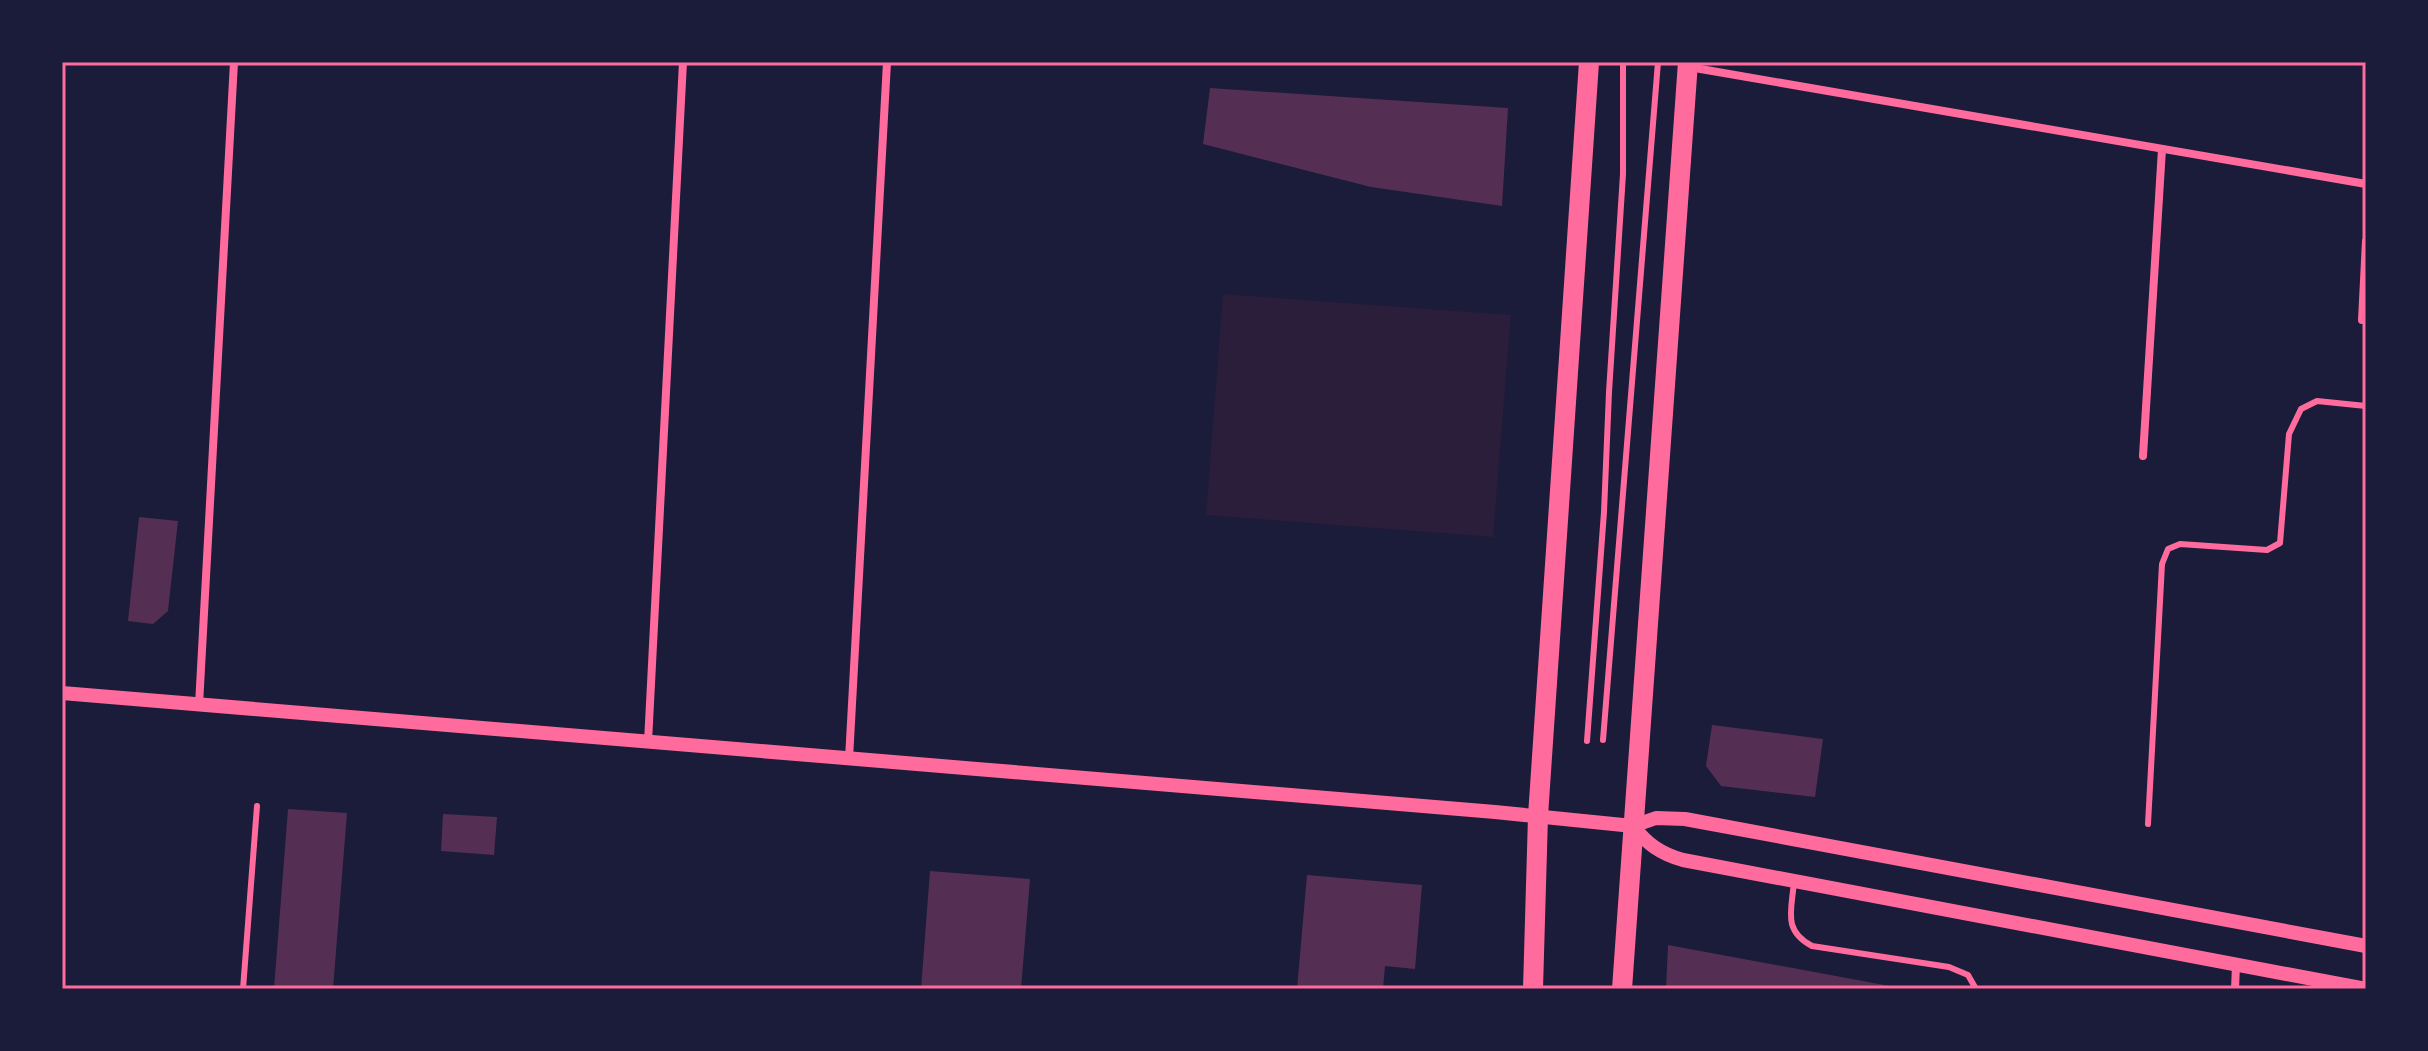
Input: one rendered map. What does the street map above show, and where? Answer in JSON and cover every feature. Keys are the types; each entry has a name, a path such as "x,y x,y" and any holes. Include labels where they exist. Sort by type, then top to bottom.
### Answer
{"main road":[{"path":"1533,989 1538,816 1589,62"},
{"path":"1622,989 1687,64"}],"street":[{"path":"199,705 234,62"},
{"path":"648,742 683,62"},
{"path":"849,759 887,62"},
{"path":"1687,64 2366,184"},
{"path":"2143,456 2162,149"},
{"path":"2362,320 2366,241"},
{"path":"62,693 1633,826 1656,818 1685,819 2366,946"},
{"path":"1633,826 1643,839 1667,856 2366,989"},
{"path":"2235,989 2236,965"}],"lane":[{"path":"1587,741 1604,512 1610,362 1623,174 1623,62"},
{"path":"1603,740 1658,62"},
{"path":"2148,824 2162,564 2168,549 2180,544 2267,550 2280,543 2289,434 2301,409 2317,401 2366,406"},
{"path":"243,989 257,806"},
{"path":"1794,881 1790,926 1799,939 1812,946 1949,967 1968,975 1976,989"}],"shaded area":[{"path":"1223,294 1511,315 1493,537 1206,515"}],"building":[{"path":"1210,88 1508,108 1502,206 1371,187 1203,144"},
{"path":"139,517 178,521 168,611 153,624 128,621"},
{"path":"1712,725 1823,739 1815,797 1721,786 1706,766"},
{"path":"288,809 347,813 333,989 274,989"},
{"path":"443,814 497,817 494,855 441,851"},
{"path":"930,871 1030,879 1021,989 921,989"},
{"path":"1307,875 1422,885 1415,969 1385,966 1383,989 1297,989"},
{"path":"1668,945 1895,987 1895,989 1666,989"}]}
